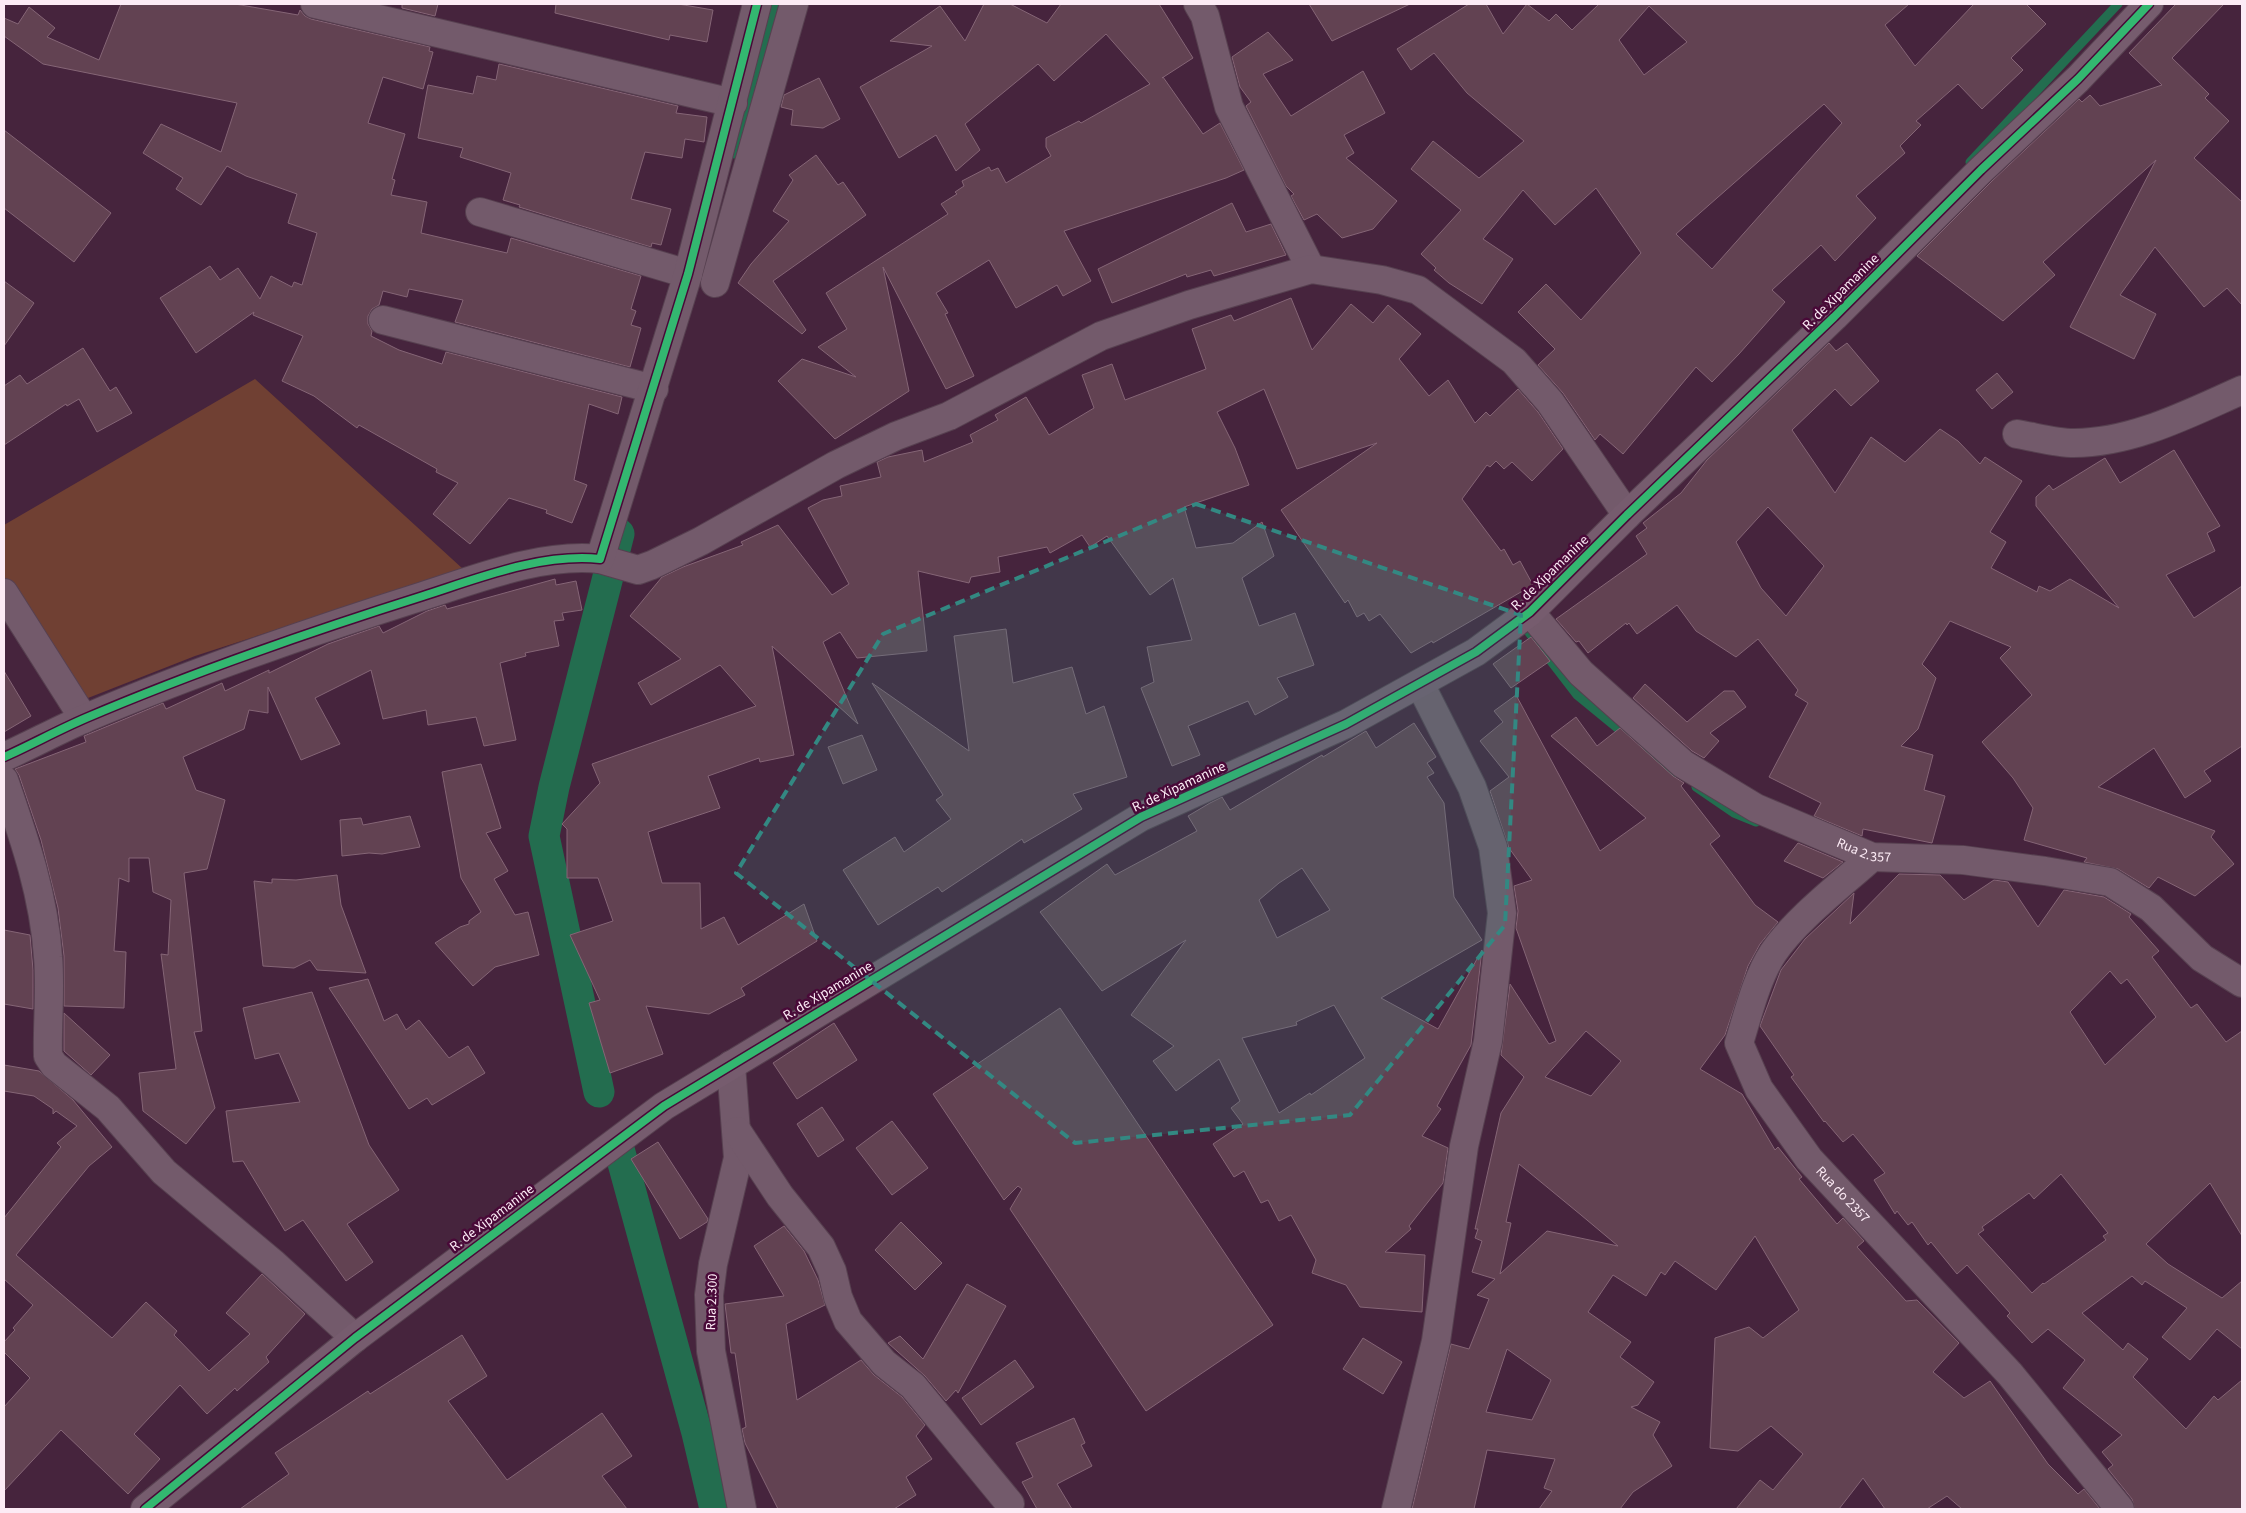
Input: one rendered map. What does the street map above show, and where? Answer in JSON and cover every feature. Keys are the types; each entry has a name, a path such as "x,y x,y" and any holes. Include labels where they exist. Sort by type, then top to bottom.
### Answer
{"street":[{"path":"315,4 733,103"},
{"path":"600,559 688,274 757,4"},
{"path":"715,283 794,4"},
{"path":"1198,4 1205,16 1229,108 1311,269"},
{"name":"R. de Xipamanine","path":"145,1509 356,1338 664,1106 1141,817 1346,724 1476,652 1530,612 1981,170 2078,79 2149,4"},
{"path":"480,212 688,274"},
{"path":"4,757 84,719 199,672 350,619 494,573 533,564 582,557 600,559 638,570 701,541 836,466 896,436 948,416 1102,336 1189,305 1311,269 1382,280 1418,290 1514,360 1550,402 1627,515"},
{"path":"383,320 654,389"},
{"path":"2017,434 2073,443 2116,439 2176,419 2242,390"},
{"path":"4,593 84,719"},
{"name":"Rua 2.357","path":"1530,612 1581,673 1683,764 1756,808 1872,857 1963,860 2045,870 2110,882 2151,908 2202,958 2242,983"},
{"path":"1396,1509 1436,1341 1464,1146 1488,1041 1502,913 1493,847 1472,787 1420,684"},
{"path":"4,780 28,848 45,922 49,959 48,1056 54,1065 108,1108 164,1172 274,1264 356,1338"},
{"name":"Rua do 2357","path":"1872,857 1787,934 1772,954 1755,993 1739,1043 1759,1089 1809,1159 2010,1374 2120,1509"},
{"name":"Rua 2.300","path":"731,1065 738,1158 713,1264 709,1295 711,1351 742,1509"},
{"path":"737,1131 780,1196 821,1247 832,1271 838,1297 848,1321 884,1363 913,1386 1010,1504"}],"highlighted area":[{"path":"1196,504 1521,615 1505,925 1350,1115 1075,1143 736,873 883,634"}],"shaded area":[{"path":"255,379 463,569 195,656 60,709 4,600 4,525"}],"building":[{"path":"121,4 235,4 298,15 300,10 311,19 430,47 429,51 433,52 423,89 383,77 368,123 405,134 392,179 395,180 391,195 427,202 421,233 507,253 511,238 641,276 631,309 636,311 631,325 641,328 630,367 455,322 463,300 409,289 407,297 383,291 379,305 372,309 368,316 368,324 372,331 371,336 399,350 442,364 446,352 622,397 618,414 589,404 574,480 587,485 572,523 546,513 547,510 509,498 470,544 433,514 458,483 436,472 437,469 359,425 357,428 314,396 282,381 303,336 253,315 254,312 196,353 160,298 210,266 220,280 238,268 260,299 271,276 292,287 294,282 302,285 317,233 288,223 297,194 246,176 227,166 201,205 176,189 183,178 143,153 161,124 221,152 237,103 43,64 4,36 4,18 18,24 29,7 55,28 47,37 99,60"},
{"path":"402,4 438,4 435,16 402,8"},
{"path":"556,4 678,4 713,10 707,42 670,35 669,40 555,13"},
{"path":"984,4 1010,4 1047,23 1061,4 1159,4 1193,58 1163,77 1203,134 1220,123 1244,170 1226,178 1064,231 1091,281 1063,296 1057,285 1016,308 989,260 936,293 948,313 945,314 974,376 946,389 883,267 909,391 835,439 778,381 802,359 856,377 818,347 847,329 826,293 948,214 941,204 957,194 955,192 964,186 962,181 989,167 991,171 998,168 1006,183 1051,156 1046,147 1046,138 1079,121 1081,123 1150,84 1106,34 1054,81 1038,64 965,124 980,150 956,171 936,135 899,158 860,87 932,46 890,41 940,6 965,41"},
{"path":"1309,4 1410,4 1332,41"},
{"path":"1469,4 1486,4 1503,34 1527,4 1549,21 1556,14 1572,30 1599,4 1909,4 1885,25 1915,66 1974,4 2026,4 2046,24 2011,58 2023,70 1982,109 1958,84 1916,121 1921,125 1900,146 1905,153 1856,196 1876,218 1835,261 1821,245 1772,290 1785,302 1739,354 1712,382 1696,367 1623,454 1600,434 1595,440 1563,393 1538,365 1555,349 1518,312 1546,284 1581,320 1641,253 1596,188 1555,225 1523,190 1483,239 1513,259 1482,304 1449,283 1434,270 1436,268 1421,254 1461,210 1411,169 1433,141 1479,178 1524,141 1467,93 1434,53 1411,70 1397,49","holes":["1649,6 1687,42 1644,75 1619,40","1824,104 1842,123 1712,269 1676,234"]},
{"path":"2176,4 2224,4 2172,58 2209,94 2205,98 2229,121 2194,158 2242,202 2242,305 2227,288 2204,307 2155,247 2120,295 2156,314 2134,359 2070,327 2156,160 2043,262 2055,275 2003,321 1917,256 1992,181 2079,99 2082,102 2090,95 2100,106 2162,85 2129,53"},
{"path":"1268,32 1293,60 1263,74 1291,116 1363,71 1385,113 1344,135 1354,153 1346,158 1397,201 1373,229 1342,238 1317,214 1304,220 1291,196 1294,194 1286,186 1246,106 1251,102 1240,87 1232,57"},
{"path":"499,64 678,106 676,113 707,117 704,142 685,139 682,158 645,152 631,199 671,209 661,245 652,243 651,247 519,207 520,205 503,200 511,173 460,157 463,148 418,138 428,85 473,94 477,76 496,80"},
{"path":"819,78 840,119 823,128 791,125 793,110 781,107 784,95"},
{"path":"4,130 111,213 74,262 4,208"},
{"path":"816,155 838,185 843,182 866,215 773,281 806,330 802,334 738,283 751,264 789,221 773,211 793,180 789,175"},
{"path":"1232,203 1246,232 1271,224 1286,255 1214,276 1211,270 1187,277 1186,274 1112,303 1098,269"},
{"path":"4,281 34,303 4,346"},
{"path":"1291,298 1312,350 1351,304 1373,323 1388,305 1421,334 1399,359 1429,396 1448,380 1475,423 1486,412 1490,416 1518,389 1538,412 1563,449 1532,481 1512,462 1504,469 1496,461 1490,467 1487,465 1462,499 1501,551 1504,549 1513,565 1520,561 1533,585 1433,643 1432,641 1411,653 1380,614 1369,621 1364,613 1357,617 1348,600 1345,603 1281,510 1377,443 1297,469 1264,389 1217,412 1235,448 1249,485 1184,507 1196,548 1233,543 1262,522 1274,556 1242,578 1259,626 1295,613 1314,665 1277,678 1288,697 1255,715 1248,701 1188,726 1200,755 1172,766 1141,688 1154,682 1147,647 1192,640 1173,578 1150,595 1107,536 1090,547 1082,535 1050,553 1047,547 998,557 1000,572 971,577 969,583 918,571 927,651 857,658 840,632 823,642 858,724 772,646 794,755 760,762 759,758 708,776 720,808 648,832 662,883 700,883 701,929 724,917 738,945 804,904 817,941 741,988 745,995 709,1014 646,1006 663,1054 610,1073 589,1003 600,1000 570,935 613,921 598,878 567,878 567,829 562,824 600,783 592,764 756,706 720,665 651,705 638,683 681,659 630,616 662,577 683,567 743,545 741,542 778,525 832,595 849,584 808,508 823,500 842,496 840,486 881,477 877,462 888,457 922,450 924,462 973,442 970,435 998,420 995,415 1026,397 1049,435 1094,408 1082,375 1112,364 1125,400 1206,369 1192,329 1231,315 1234,321"},
{"path":"1829,343 1836,351 1847,343 1879,381 1851,406 1835,389 1792,430 1835,493 1871,437 1905,462 1940,429 1958,441 1980,464 1985,457 2022,481 1990,532 2006,542 1991,568 2037,592 2039,586 2050,591 2070,579 2119,608 2036,506 2036,497 2049,485 2053,490 2105,458 2120,483 2174,450 2220,526 2207,533 2215,551 2166,575 2194,618 2242,586 2242,746 2204,771 2211,781 2185,798 2154,748 2098,787 2215,831 2211,837 2234,864 2195,896 2158,877 2149,888 2118,869 2084,862 2087,858 2024,840 2033,808 2013,778 1982,742 2032,695 2000,658 2011,647 1950,621 1922,664 1936,678 1918,729 1901,746 1933,755 1924,790 1945,796 1932,843 1863,829 1862,836 1814,816 1821,803 1769,777 1808,703 1795,695 1798,690 1758,639 1736,657 1696,631 1677,605 1637,634 1629,623 1627,625 1626,623 1588,653 1579,641 1576,642 1556,619 1647,554 1636,536 1647,528 1643,523 1681,493 1707,460","holes":["1768,507 1824,566 1786,616 1761,588 1736,542"]},
{"path":"83,348 110,391 116,387 132,413 97,432 79,399 67,406 66,404 4,445 4,386 20,375 27,384"},
{"path":"1997,373 2013,392 1992,409 1976,390"},
{"path":"555,579 556,585 576,581 582,610 562,613 564,620 554,621 559,646 525,653 526,656 500,663 516,740 484,746 476,717 428,725 426,710 383,719 371,670 315,698 340,744 301,760 268,687 268,713 249,710 244,729 183,757 196,790 225,800 207,869 184,873 202,1031 194,1032 215,1108 186,1144 143,1111 139,1073 176,1069 161,954 168,955 171,900 153,892 149,858 129,858 129,882 119,878 114,951 126,952 124,1008 64,1006 64,956 58,908 41,840 19,775 15,769 86,742 84,736 163,703 166,709 222,683 225,691 269,670 269,673 328,644 379,626 383,633 427,611 445,605 447,609"},
{"path":"1006,629 1013,683 1072,667 1086,714 1104,706 1127,777 1073,794 1082,809 1024,843 1022,839 942,892 938,887 878,925 843,870 895,837 904,852 951,819 936,800 943,795 872,683 969,751 954,636"},
{"path":"1531,637 1550,661 1511,688 1493,664"},
{"path":"4,671 31,716 4,732"},
{"path":"1645,684 1687,722 1724,691 1734,691 1746,707 1710,733 1719,741 1704,758 1692,751 1633,698"},
{"path":"1516,695 1600,851 1646,818 1551,736 1576,717 1597,746 1620,728 1673,776 1684,783 1681,786 1720,836 1710,844 1755,905 1778,922 1760,944 1748,966 1725,1035 1700,1069 1742,1094 1775,1150 1778,1147 1802,1177 1799,1179 1837,1224 1843,1218 1864,1241 1857,1247 1906,1301 1917,1300 1959,1343 1933,1372 1964,1398 1990,1381 2048,1464 2078,1494 2084,1489 2100,1509 1962,1509 1947,1496 1927,1509 1885,1509 1863,1478 1839,1509 1736,1509 1760,1480 1773,1490 1803,1454 1771,1426 1738,1451 1710,1448 1715,1338 1749,1327 1763,1338 1799,1310 1755,1236 1716,1290 1675,1261 1665,1275 1661,1272 1646,1296 1613,1275 1588,1312 1631,1342 1620,1357 1654,1382 1638,1405 1631,1407 1660,1422 1653,1435 1672,1466 1633,1492 1620,1509 1539,1509 1552,1491 1544,1488 1555,1459 1487,1450 1474,1509 1412,1509 1451,1344 1469,1349 1489,1299 1477,1295 1495,1279 1472,1272 1482,1241 1475,1238 1478,1229 1475,1229 1501,1113 1524,1077 1501,1055 1510,984 1549,1044 1556,1041 1516,928 1518,911 1514,886 1532,880 1509,848 1490,791 1509,777 1480,741 1503,722 1494,711","holes":["1586,1031 1621,1061 1591,1096 1545,1077","1519,1164 1618,1246 1547,1231 1500,1274 1511,1223 1506,1222","1507,1349 1551,1380 1532,1420 1486,1412"]},
{"path":"1414,723 1436,757 1427,763 1434,773 1427,777 1444,803 1454,897 1482,940 1381,998 1438,1029 1482,950 1471,1045 1437,1106 1441,1109 1422,1136 1448,1148 1443,1183 1409,1226 1411,1229 1385,1252 1425,1255 1422,1312 1360,1307 1346,1285 1312,1273 1316,1260 1291,1215 1279,1221 1268,1200 1261,1203 1244,1171 1234,1177 1213,1144 1243,1124 1231,1108 1240,1101 1219,1059 1176,1091 1153,1061 1174,1046 1131,1015 1186,940 1102,991 1040,912 1107,864 1115,875 1197,831 1188,816 1222,797 1230,810 1366,731 1376,748","holes":["1302,868 1330,910 1277,938 1259,900 1279,883","1334,1005 1365,1058 1311,1095 1310,1093 1279,1113 1242,1038 1297,1025 1296,1022"]},
{"path":"862,735 877,770 843,784 828,747"},
{"path":"481,764 501,828 486,833 508,871 494,879 515,915 528,912 539,955 495,967 473,986 435,943 460,927 469,924 469,921 481,912 461,878 442,772"},
{"path":"410,816 420,847 382,854 369,853 342,856 340,820 361,818 363,825"},
{"path":"1798,843 1843,862 1823,878 1784,861"},
{"path":"1899,874 1940,875 1964,900 1994,880 2008,882 2038,927 2064,890 2104,897 2131,914 2129,917 2159,951 2152,957 2191,1008 2197,1004 2226,1042 2242,1031 2242,1236 2210,1183 2146,1244 2168,1264 2222,1298 2242,1281 2242,1349 2217,1329 2190,1360 2162,1337 2187,1308 2145,1281 2142,1285 2132,1276 2082,1313 2123,1350 2128,1343 2148,1359 2133,1377 2186,1429 2214,1396 2218,1400 2242,1380 2242,1509 2135,1509 2132,1499 2108,1469 2113,1465 2102,1452 2122,1435 2063,1388 2085,1360 2048,1329 2032,1343 2007,1316 2010,1313 1967,1265 1957,1274 1931,1242 1928,1245 1912,1222 1908,1225 1897,1211 1895,1214 1874,1180 1885,1173 1853,1134 1843,1142 1824,1122 1791,1077 1794,1075 1760,1026 1781,970 1805,939 1854,893 1850,924","holes":["2110,971 2121,984 2127,979 2156,1017 2105,1065 2070,1012","2061,1174 2108,1233 2103,1236 2106,1240 2043,1283 2032,1293 1978,1234 1984,1230 1982,1227 2029,1193 2034,1199"]},
{"path":"337,875 341,905 366,973 317,970 310,960 294,968 263,966 254,881 272,883 272,879 296,880"},
{"path":"4,930 30,935 33,970 33,1009 4,1004"},
{"path":"368,979 384,1021 397,1014 406,1030 419,1020 449,1058 468,1046 485,1073 432,1105 427,1098 409,1109 329,988"},
{"path":"312,992 369,1145 399,1190 347,1224 373,1262 346,1281 303,1220 285,1231 243,1161 233,1162 226,1111 300,1102 279,1053 255,1059 243,1008"},
{"path":"1060,1008 1273,1325 1146,1411 1010,1209 1022,1189 1018,1186 1004,1200 933,1094"},
{"path":"64,1013 110,1055 91,1075 64,1051"},
{"path":"834,1023 857,1060 797,1099 773,1063"},
{"path":"4,1065 39,1071 73,1100 112,1147 89,1166 16,1255 112,1338 146,1302 177,1331 174,1335 209,1371 250,1334 226,1313 262,1274 305,1314 266,1357 269,1362 237,1391 235,1388 207,1414 180,1385 134,1434 160,1459 128,1494 61,1430 4,1491 4,1407 30,1378 4,1352 4,1342 15,1330 13,1328 33,1305 4,1279 4,1218 61,1147 57,1143 77,1126 56,1111 53,1114 53,1109 34,1096 4,1091"},
{"path":"822,1107 844,1140 818,1157 797,1124"},
{"path":"892,1121 928,1168 892,1195 856,1148"},
{"path":"658,1142 708,1219 707,1222 680,1239 631,1159"},
{"path":"901,1222 942,1263 915,1290 875,1250"},
{"path":"784,1226 804,1251 818,1280 825,1305 786,1324 797,1400 861,1360 874,1375 902,1397 925,1425 916,1436 932,1459 906,1477 916,1495 894,1509 778,1509 745,1443 742,1429 746,1427 735,1353 731,1353 725,1304 784,1296 754,1246"},
{"path":"967,1284 1006,1306 958,1393 956,1390 946,1401 925,1376 888,1343 900,1336 923,1359"},
{"path":"462,1335 487,1376 448,1401 507,1480 602,1413 632,1456 602,1476 627,1509 240,1509 289,1474 275,1453 368,1391 370,1394"},
{"path":"1363,1338 1402,1362 1383,1394 1343,1369"},
{"path":"1015,1360 1034,1387 981,1425 962,1398"},
{"path":"1074,1418 1085,1443 1081,1445 1092,1466 1057,1484 1072,1509 1037,1509 1022,1482 1033,1477 1016,1443"}],"waterway":[{"path":"734,143 775,4"},
{"path":"1970,162 2118,4"},
{"path":"599,1092 544,836 554,787 619,534"},
{"path":"1524,626 1577,695 1627,736"},
{"path":"1641,748 1674,773"},
{"path":"1696,787 1734,813 1756,822"},
{"path":"618,1145 697,1433 715,1509"}],"cycle path":[{"path":"4,757 127,701 211,668 338,624 510,568 555,560 600,559 688,274 757,4"},
{"path":"145,1509 355,1338 664,1106 1141,817 1346,724 1476,652 1530,612 1627,515 1834,317 1981,170 2078,79 2149,4"}]}
